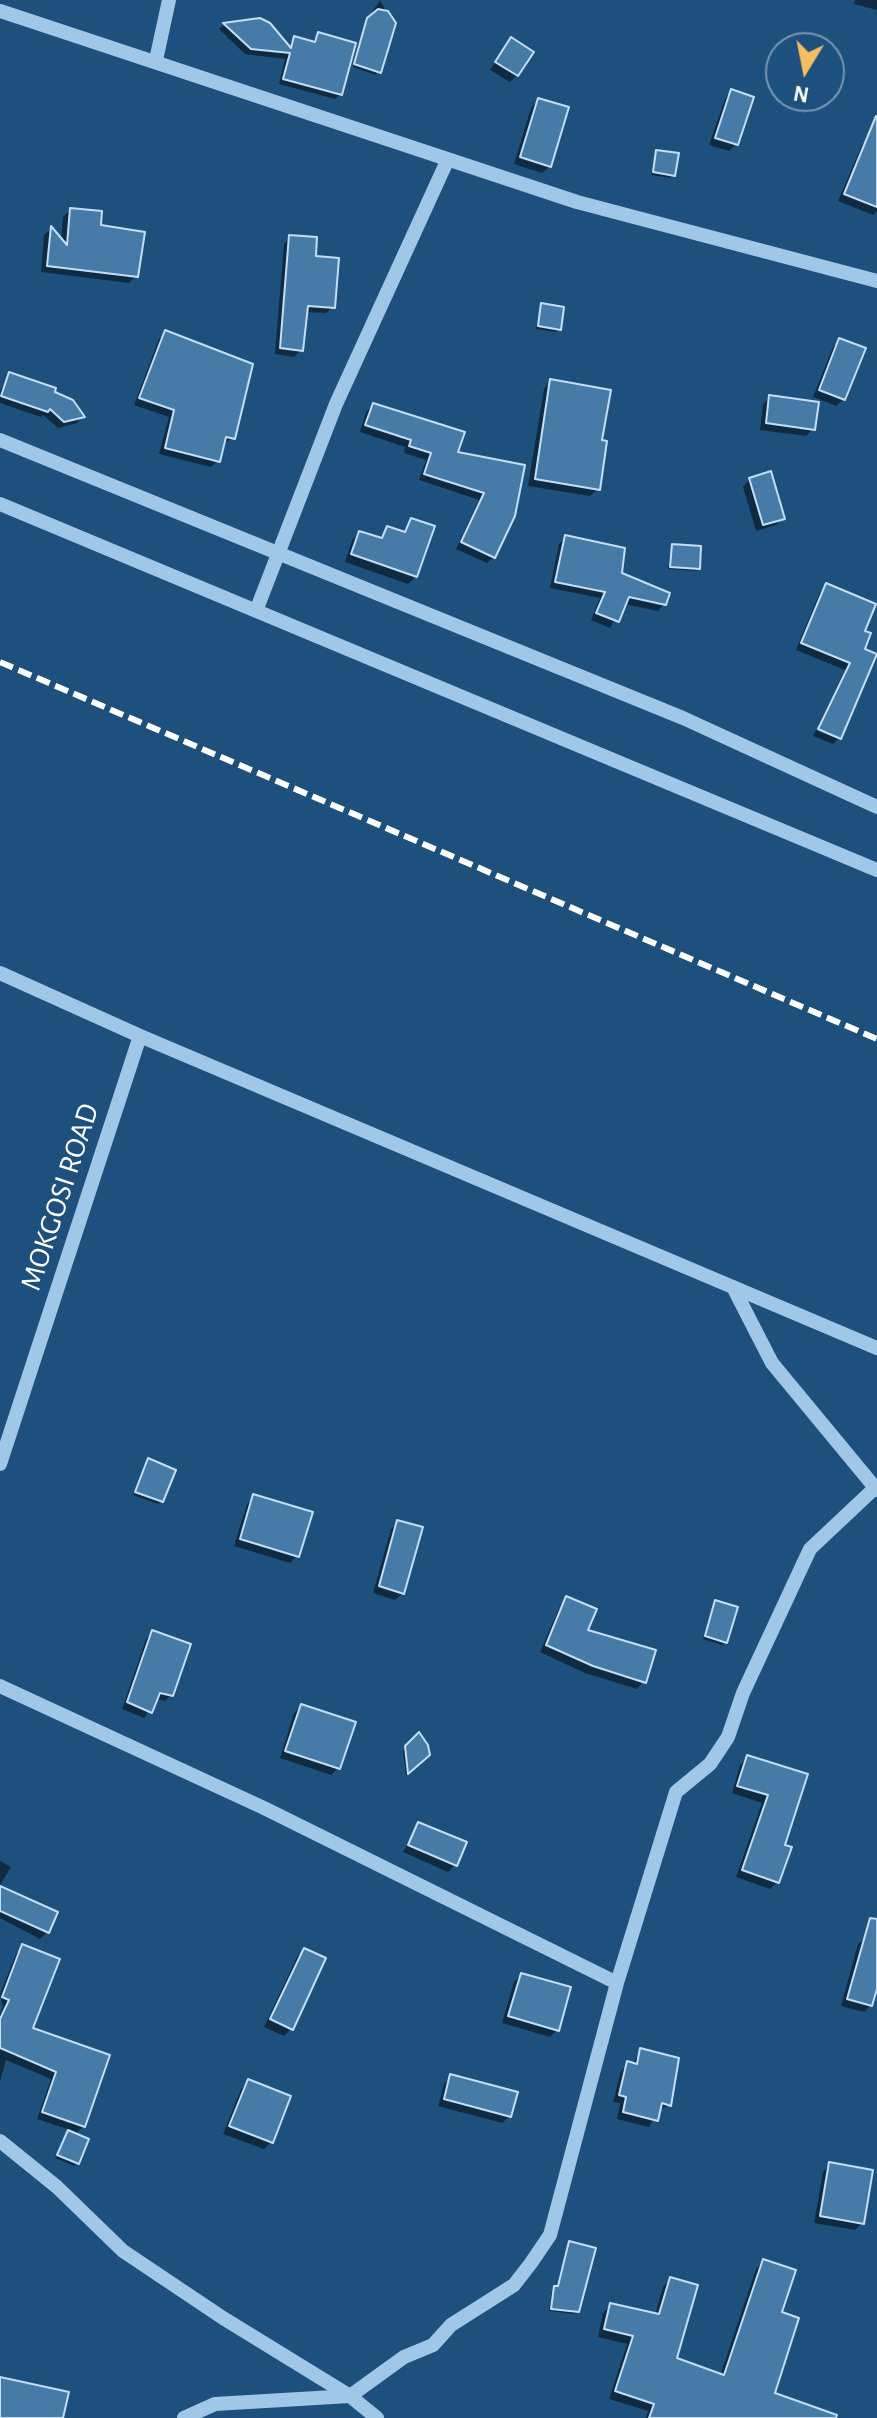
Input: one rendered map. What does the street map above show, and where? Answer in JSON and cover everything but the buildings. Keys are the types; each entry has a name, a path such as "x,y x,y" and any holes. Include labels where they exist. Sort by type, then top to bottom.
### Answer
{"street":[{"path":"156,60 169,0"},
{"path":"0,11 156,60 577,202 877,281"},
{"path":"256,611 336,404 448,159"},
{"path":"0,440 683,718 877,807"},
{"path":"0,504 877,870"},
{"path":"0,973 140,1036 877,1348"},
{"name":"MOKGOSI ROAD","path":"0,1464 6,1424 140,1036"},
{"path":"184,2418 215,2404 350,2396 404,2357 433,2345 451,2325 514,2285 550,2235 617,1983 676,1792 710,1764 728,1737 743,1693 810,1549 876,1488 772,1363 733,1287"},
{"path":"0,1686 264,1808 617,1983"},
{"path":"0,2141 47,2178 123,2251 223,2318 350,2396 377,2418"}],"railway":[{"path":"0,662 877,1039"}]}
